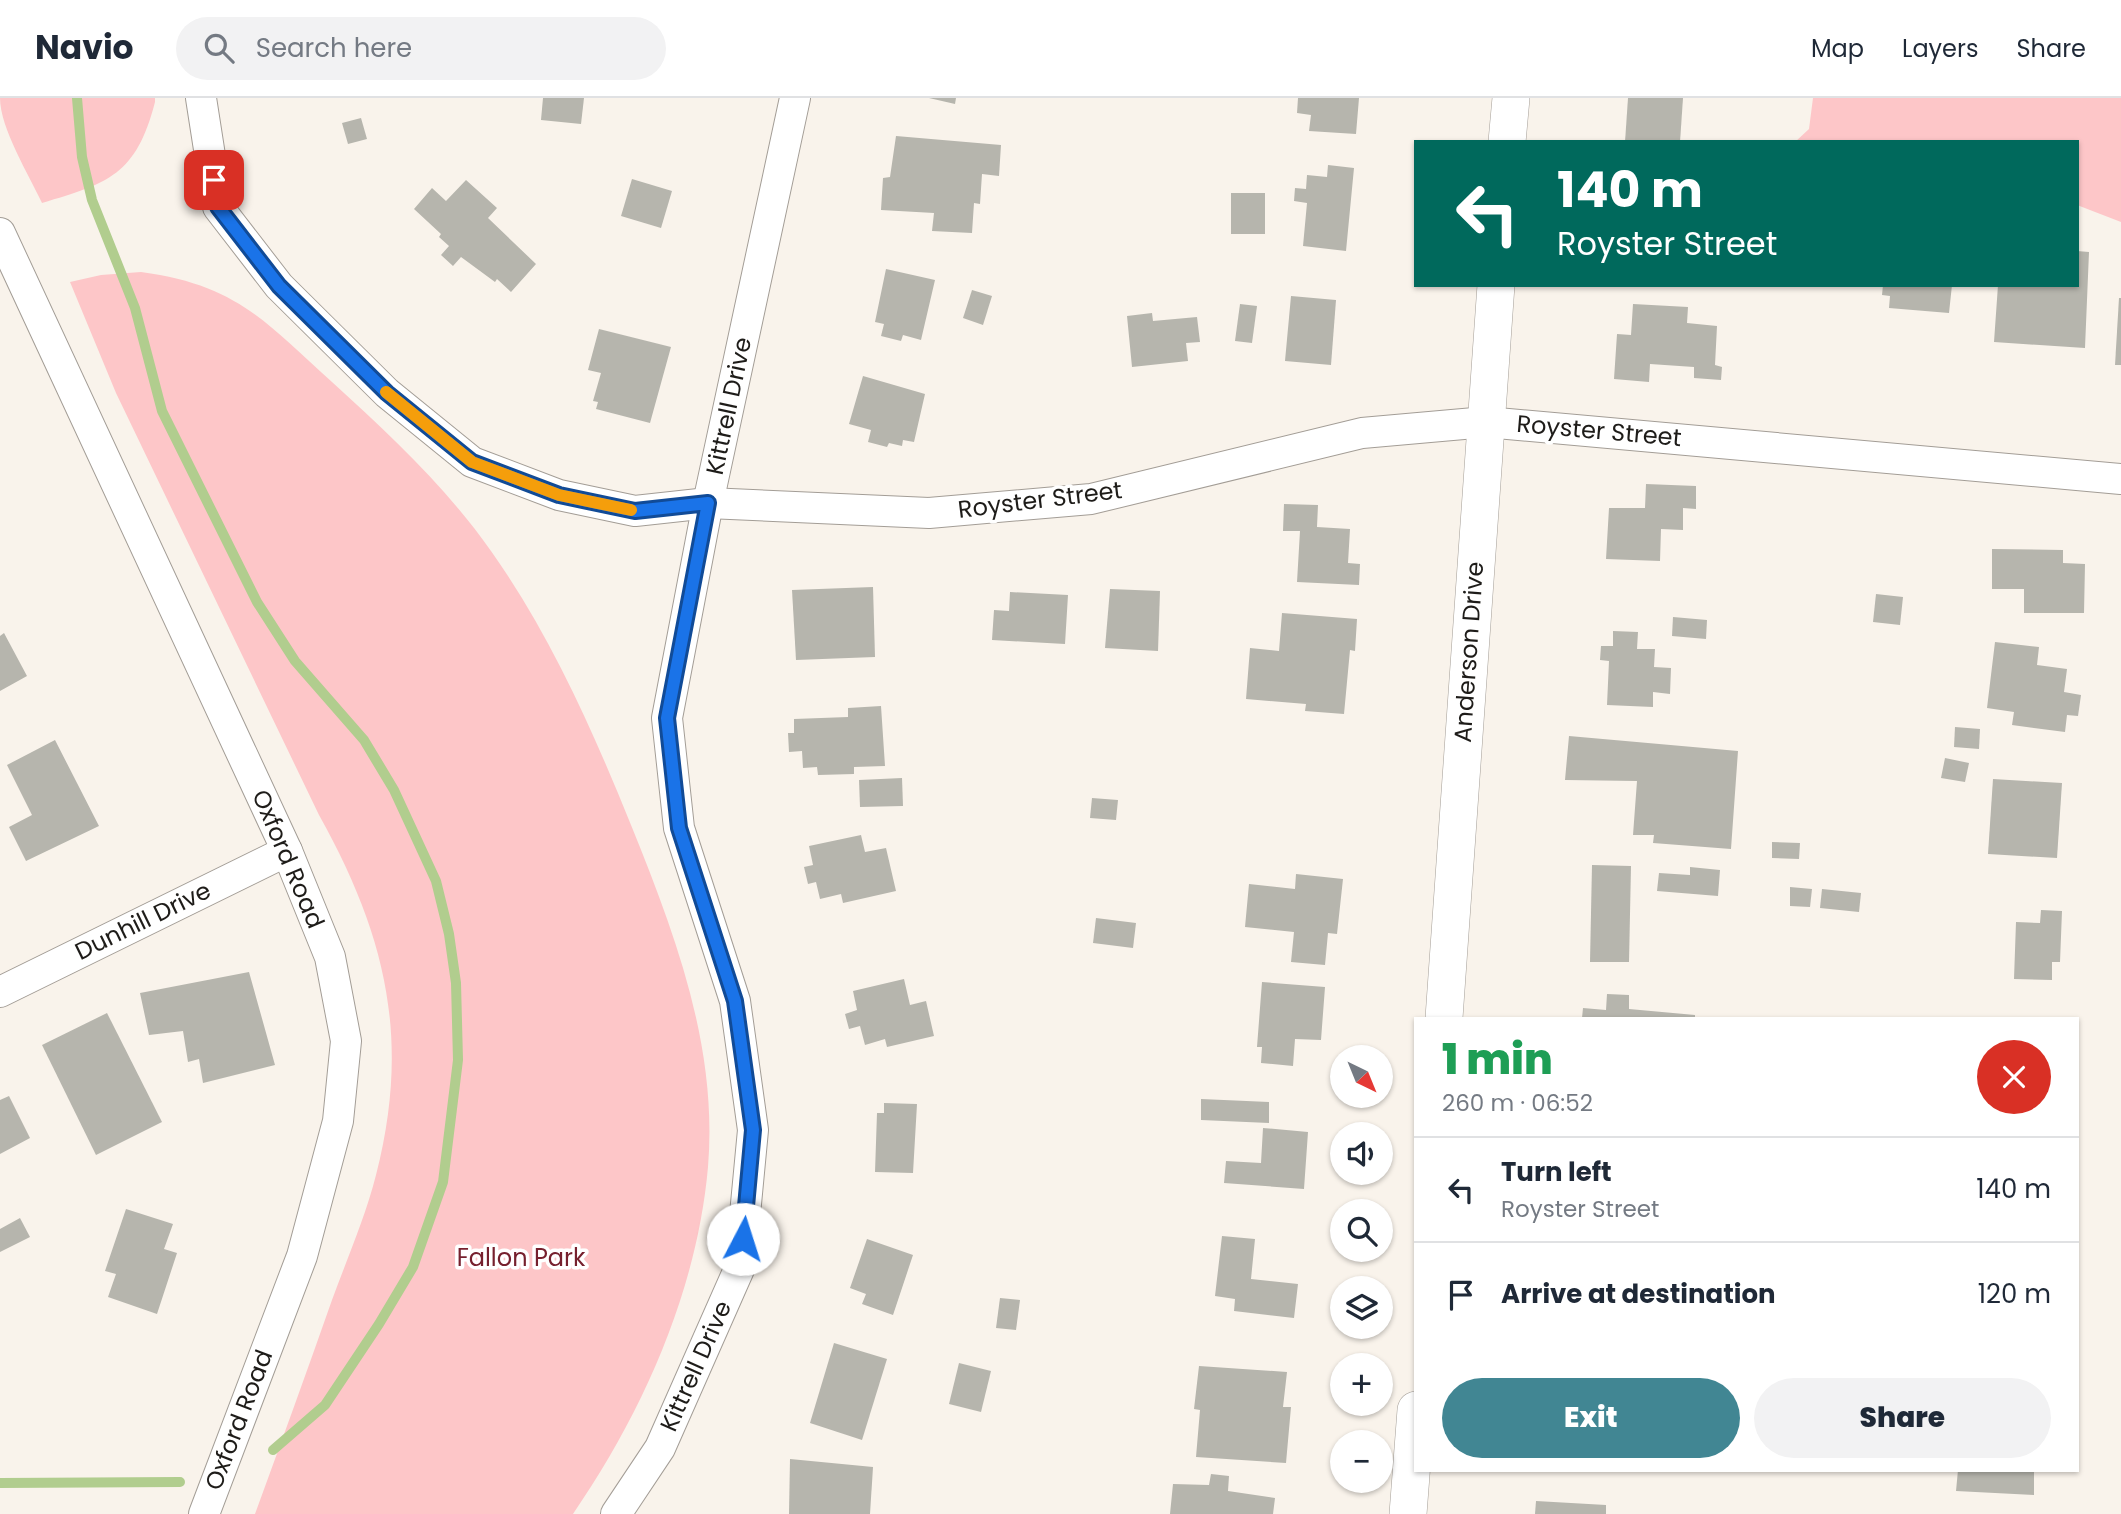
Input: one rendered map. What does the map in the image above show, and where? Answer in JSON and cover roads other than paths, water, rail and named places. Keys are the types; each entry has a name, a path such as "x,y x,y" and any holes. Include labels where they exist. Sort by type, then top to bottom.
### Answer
{"street":[{"name":"Royster Street","path":"201,98 218,207 279,286 387,393 472,462 559,495 635,511 708,503 929,513 1091,499 1362,433 1486,422 2121,479"},
{"name":"Kittrell Drive","path":"616,1514 660,1448 740,1267 753,1130 735,1001 679,828 667,718 708,503 795,98"},
{"path":"1507,140 1511,98"},
{"name":"Oxford Road","path":"0,233 287,851 330,957 346,1041 338,1121 302,1256 204,1514"},
{"name":"Anderson Drive","path":"1444,1017 1496,287"},
{"name":"Dunhill Drive","path":"0,992 287,851"},
{"path":"1408,1514 1414,1436"}],"waterway":[{"path":"77,98 82,157 92,200 135,308 162,411 257,602 295,661 364,740 394,790 436,881 449,934 456,983 458,1060 443,1182 413,1267 379,1324 325,1405 273,1450"},
{"path":"0,1483 180,1482"}],"park label":[{"name":"Fallon Park","path":"521,1258"}]}
